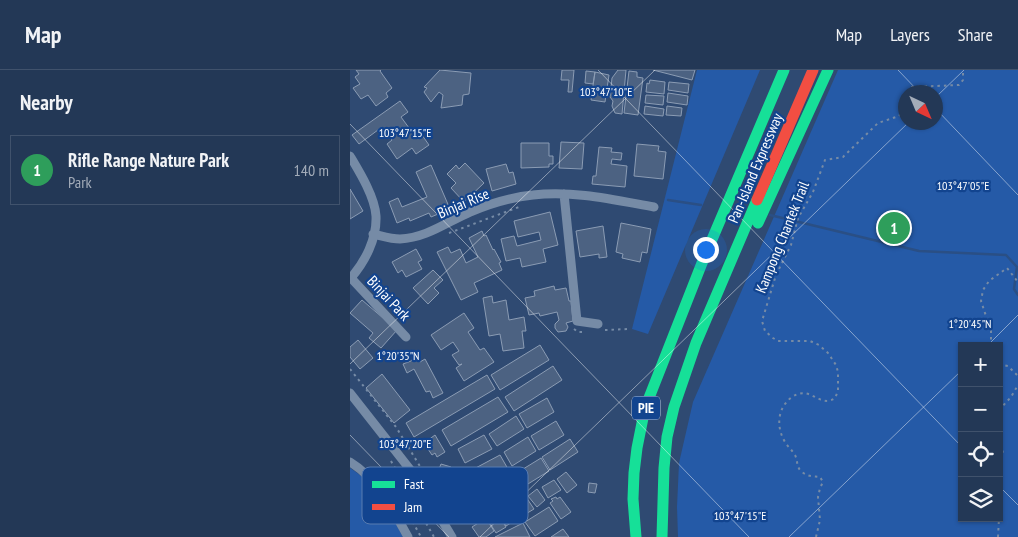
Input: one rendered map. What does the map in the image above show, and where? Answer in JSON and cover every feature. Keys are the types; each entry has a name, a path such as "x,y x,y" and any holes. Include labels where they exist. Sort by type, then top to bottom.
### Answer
{"highway":[{"path":"692,286 720,192 772,70"},
{"name":"Pan-Island Expressway","path":"636,537 632,501 639,434 648,400 692,286 784,70"},
{"name":"Pan-Island Expressway","path":"662,537 664,468 667,438 674,407 696,343 813,70"},
{"path":"719,292 766,208 828,70"}],"street":[{"name":"Binjai Park","path":"350,156 360,172 376,215 366,257 350,279 406,337"},
{"name":"Binjai Rise","path":"373,234 398,239 411,238 427,233 471,211 533,195 564,194 612,199 654,207"},
{"path":"564,194 577,321 601,327"},
{"path":"350,393 412,467"},
{"path":"350,462 362,472"},
{"path":"401,524 408,537"},
{"path":"444,524 452,537"}],"path":[{"path":"943,86 959,85 963,80 963,70"},
{"name":"Kampong Chantek Trail","path":"816,537 820,520 818,497 823,482 820,476 809,476 798,468 795,454 786,444 782,435 779,416 787,401 798,394 808,393 825,402 835,398 838,391 837,370 832,358 819,345 807,340 778,341 769,335 763,326 763,316 776,275 791,245 798,218 813,192 825,160 843,157 878,123 898,117"},
{"path":"446,234 520,207"},
{"path":"991,342 992,331 981,301 983,290 989,281 1007,268 1018,282"},
{"path":"573,326 575,331 586,332"},
{"path":"601,327 629,329"},
{"path":"1003,365 1008,366 1017,375"},
{"path":"350,368 396,427 417,467"},
{"path":"1003,406 1011,398 1018,386"},
{"path":"390,460 394,467"},
{"path":"998,522 998,537"},
{"path":"427,524 434,537"}],"shaded area":[{"path":"697,70 760,70 648,334 632,329"},
{"path":"838,70 1018,70 1018,537 678,537 679,463 693,402"},
{"path":"350,468 362,477 362,524 396,524 403,537 350,537"}],"building":[{"path":"356,70 381,70 392,88 386,93 388,97 376,106 368,95 361,99 353,88 360,84 355,77 359,74"},
{"path":"440,70 471,73 469,94 463,95 462,105 441,108 443,95 439,92 431,102 424,92 427,88 424,87"},
{"path":"562,70 574,70 572,92 568,92 569,80 561,80"},
{"path":"618,70 626,70 622,114 615,113 612,106 613,101 610,97 612,78"},
{"path":"653,70 695,70 692,80"},
{"path":"586,71 595,72 593,84 585,83"},
{"path":"629,71 637,72 637,77 643,78 638,115 624,113"},
{"path":"595,72 609,75 605,102 591,100"},
{"path":"650,80 665,82 664,94 646,92 647,83 649,84"},
{"path":"669,82 689,84 688,93 668,90"},
{"path":"668,93 688,96 687,105 667,102"},
{"path":"646,95 664,96 663,105 645,103"},
{"path":"400,101 408,112 401,117 412,132 417,128 429,145 416,154 412,148 397,159 387,144 392,140 382,127 359,144 352,135"},
{"path":"645,106 664,109 663,116 644,114"},
{"path":"667,106 682,108 681,116 666,115"},
{"path":"561,142 584,143 582,169 559,168"},
{"path":"521,143 549,143 549,156 553,156 553,164 549,164 549,167 521,168"},
{"path":"637,144 659,146 658,151 666,152 663,179 634,176"},
{"path":"599,147 612,148 611,152 622,153 621,160 612,159 611,164 627,166 625,187 592,184 593,176 596,176"},
{"path":"465,163 484,183 464,202 451,188 456,183 447,174 456,165 459,169"},
{"path":"506,164 509,173 513,172 516,184 492,191 486,169"},
{"path":"431,165 450,209 431,217 429,213 410,221 409,218 397,223 389,202 398,198 402,207 427,197 416,172"},
{"path":"350,189 363,211 350,219"},
{"path":"550,212 558,245 543,249 546,262 522,267 520,258 506,261 501,239 514,236 517,246 541,240 539,232 518,237 514,221"},
{"path":"621,223 651,229 647,253 642,252 640,262 622,258 623,254 616,252"},
{"path":"603,226 607,257 599,258 599,254 580,257 576,231"},
{"path":"482,231 501,262 499,263 502,270 474,283 478,292 461,300 437,252 448,247 451,253 460,249 466,263 478,257 469,238"},
{"path":"416,249 422,260 418,262 422,269 406,277 402,270 398,273 392,262"},
{"path":"433,270 443,280 434,288 439,293 428,304 413,288"},
{"path":"554,286 555,290 566,288 569,301 571,301 573,321 566,323 568,327 566,331 558,332 555,328 555,324 559,320 557,312 540,316 539,313 529,315 525,298 535,296 534,291"},
{"path":"492,296 493,303 506,300 509,320 524,317 526,331 522,331 524,348 503,351 500,334 489,336 483,298"},
{"path":"362,300 397,330 381,348 369,338 373,333 350,313"},
{"path":"464,313 474,328 468,332 480,350 484,348 494,362 464,381 456,368 462,364 459,365 452,355 459,351 453,342 441,350 431,335"},
{"path":"358,340 373,358 360,369 350,357 350,347"},
{"path":"540,345 549,360 500,390 491,375"},
{"path":"416,355 420,362 425,359 443,393 433,398 430,391 426,392 414,369 407,373 403,364 411,361"},
{"path":"553,366 562,380 514,411 505,397"},
{"path":"382,374 410,410 394,423 366,388"},
{"path":"487,375 495,389 414,437 406,423"},
{"path":"498,397 508,412 451,446 442,430"},
{"path":"547,398 554,412 527,428 519,414"},
{"path":"516,416 524,429 497,446 489,434"},
{"path":"556,421 564,435 539,450 531,436"},
{"path":"435,435 445,452 437,457 435,453 432,455 424,443"},
{"path":"484,435 492,449 465,463 458,449"},
{"path":"528,437 536,451 512,466 504,452"},
{"path":"570,439 578,452 550,470 542,457"},
{"path":"500,455 507,467 478,467"},
{"path":"541,458 549,471 528,484 528,467 526,467"},
{"path":"441,464 451,467 440,467"},
{"path":"566,472 577,485 567,493 557,479"},
{"path":"554,480 561,490 548,498 542,487"},
{"path":"589,483 597,484 595,493 588,492"},
{"path":"537,489 545,500 537,507 528,496"},
{"path":"556,497 557,499 560,497 571,512 561,519 550,503 553,501 551,499"},
{"path":"528,500 534,509 528,513"},
{"path":"549,507 558,521 535,536 526,524 528,520"},
{"path":"477,524 490,524 494,531 486,537 479,537 472,527"},
{"path":"490,524 504,524 506,527 496,533"},
{"path":"524,524 530,537 495,537"},
{"path":"563,529 569,537 551,537"}],"waterway":[{"path":"668,200 701,205"},
{"path":"770,215 919,251 1006,255 1017,267 1014,289 1018,295"}],"traffic: fast":[{"path":"636,537 633,499 634,473 645,408 702,263 784,70"},
{"path":"758,223 828,70"},
{"path":"662,537 664,468 667,437 674,407 696,343 757,200"}],"traffic: jam":[{"path":"757,200 813,70"}],"place":[{"name":"Rifle Range Nature Park","path":"894,228"}]}
